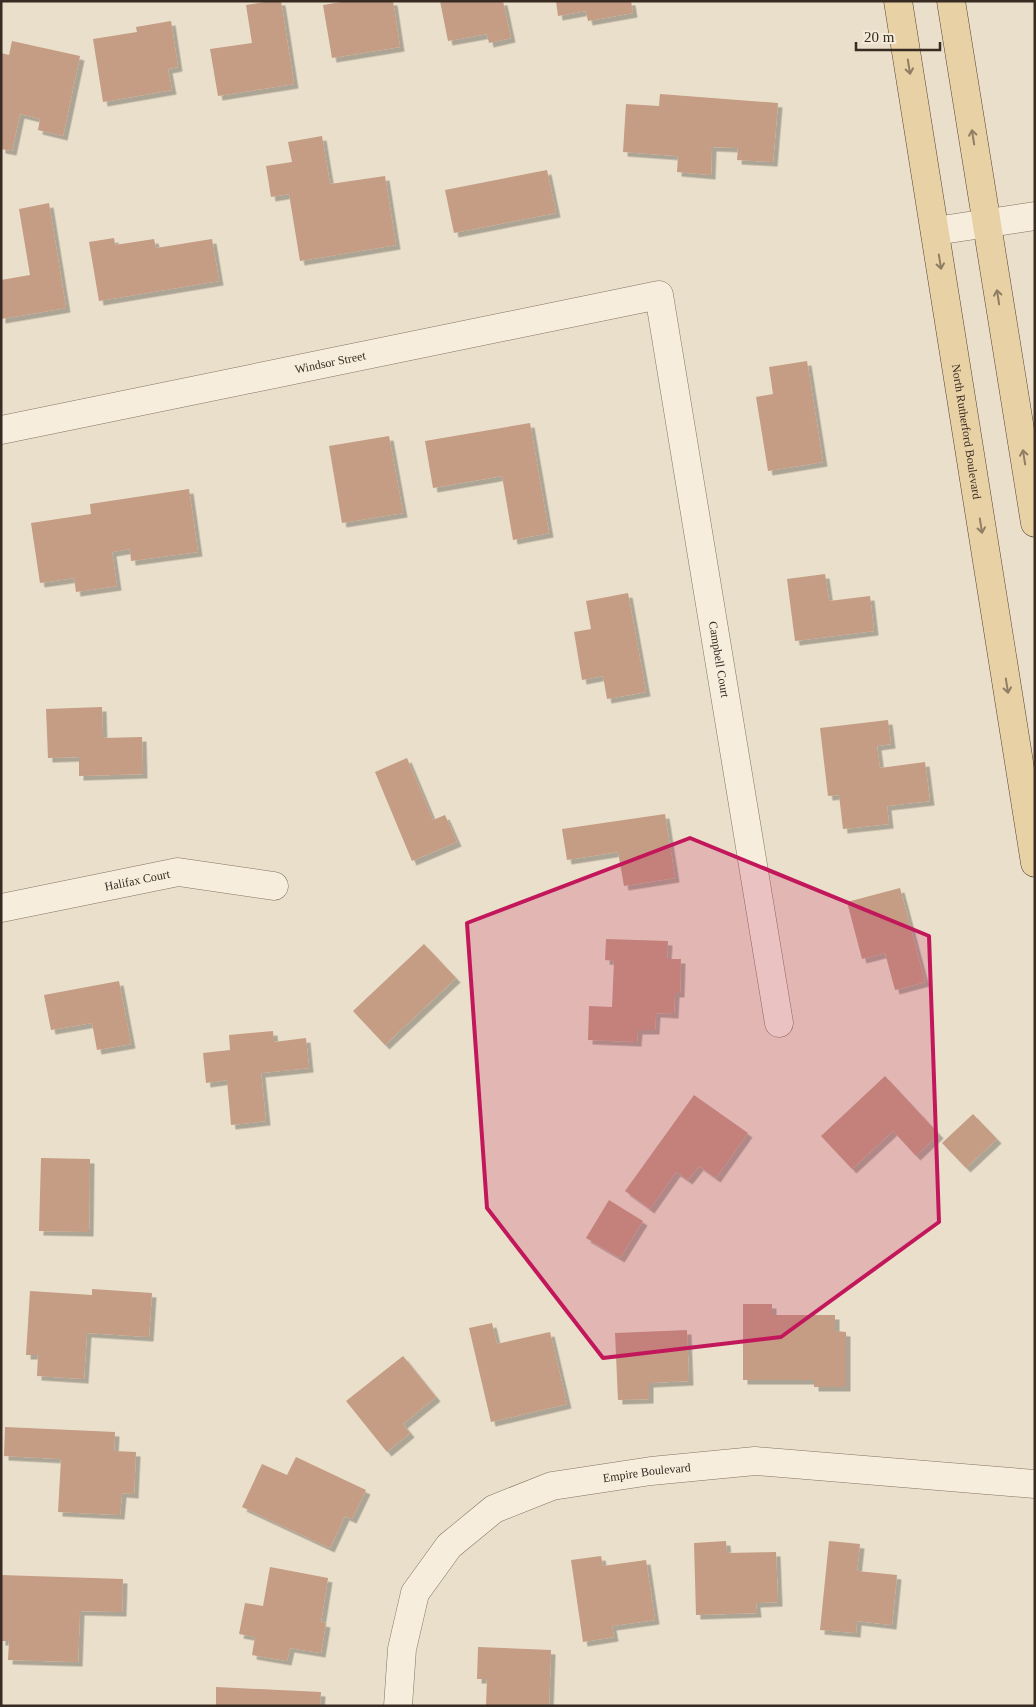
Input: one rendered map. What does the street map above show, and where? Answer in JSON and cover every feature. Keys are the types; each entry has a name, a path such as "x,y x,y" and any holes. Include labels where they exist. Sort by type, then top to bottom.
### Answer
{"main road":[{"name":"North Rutherford Boulevard","path":"898,1 1035,863"},
{"path":"951,1 1035,523"}],"street":[{"path":"935,231 1035,216"},
{"name":"Windsor Street","path":"1,430 660,295"},
{"name":"Campbell Court","path":"660,295 779,1023"},
{"name":"Halifax Court","path":"1,908 178,872 274,886"},
{"name":"Empire Boulevard","path":"398,1706 402,1649 415,1593 449,1546 494,1509 552,1486 651,1471 755,1462 1035,1484"}],"highlighted area":[{"path":"690,838 929,936 939,1222 781,1337 603,1358 487,1208 467,923"}],"building":[{"path":"281,1 294,84 218,96 210,49 252,43 246,5"},
{"path":"347,1 393,1 400,47 332,58 323,5"},
{"path":"440,1 503,1 511,38 489,43 487,34 448,41"},
{"path":"556,1 631,1 633,13 588,21 586,11 558,16"},
{"path":"171,21 178,67 168,69 172,90 103,102 93,39 137,32 136,27"},
{"path":"12,41 80,56 63,136 38,130 40,119 20,114 12,151 1,149 1,53 9,55"},
{"path":"660,94 778,103 773,162 737,160 738,148 712,147 711,175 677,172 678,156 623,152 626,104 659,106"},
{"path":"322,136 330,184 385,176 396,245 300,261 289,194 271,197 266,166 292,162 288,142"},
{"path":"547,170 556,213 454,233 445,190"},
{"path":"49,203 66,308 1,319 1,280 30,275 19,209"},
{"path":"114,238 115,245 154,239 156,248 212,239 219,281 99,301 89,242"},
{"path":"807,361 823,462 768,471 756,397 773,394 769,367"},
{"path":"530,423 549,533 513,540 502,476 433,488 425,441"},
{"path":"389,436 403,513 342,523 329,446"},
{"path":"189,489 198,552 131,561 130,549 112,552 117,586 76,592 74,578 40,583 31,523 91,514 90,504"},
{"path":"825,574 829,601 870,596 874,631 795,641 787,579"},
{"path":"628,593 646,692 607,699 603,676 582,680 574,632 591,629 586,601"},
{"path":"102,707 103,738 142,737 143,774 79,776 79,757 48,758 46,709"},
{"path":"888,720 891,744 877,746 880,768 925,762 930,801 887,806 889,824 843,829 839,795 828,796 820,728"},
{"path":"407,758 433,820 445,815 457,842 412,861 375,772"},
{"path":"665,814 675,878 624,886 618,852 567,860 562,829"},
{"path":"900,888 925,982 895,990 885,953 862,959 847,902"},
{"path":"606,939 668,941 667,959 681,959 680,993 675,993 674,1014 656,1013 655,1030 638,1030 637,1042 588,1040 589,1006 612,1007 614,961 605,960"},
{"path":"424,944 456,978 385,1045 353,1011"},
{"path":"119,981 131,1044 97,1050 92,1023 51,1030 44,995"},
{"path":"273,1031 274,1042 306,1038 309,1068 261,1073 266,1121 231,1125 227,1080 206,1083 203,1053 230,1050 229,1035"},
{"path":"885,1076 939,1134 916,1156 893,1131 852,1169 821,1136"},
{"path":"694,1095 748,1133 716,1178 699,1166 688,1180 676,1172 650,1209 625,1191"},
{"path":"973,1114 997,1139 966,1168 942,1143"},
{"path":"41,1158 90,1159 89,1232 39,1231"},
{"path":"609,1200 643,1221 620,1258 586,1238"},
{"path":"92,1289 152,1293 149,1337 87,1333 84,1379 37,1376 38,1355 26,1355 30,1291 92,1295"},
{"path":"743,1304 772,1304 772,1315 835,1315 835,1331 846,1332 846,1387 814,1387 814,1380 743,1380"},
{"path":"492,1323 497,1344 550,1332 567,1404 491,1422 469,1328"},
{"path":"687,1330 689,1381 649,1383 649,1399 618,1400 615,1333"},
{"path":"403,1356 436,1397 403,1424 410,1433 387,1452 346,1401"},
{"path":"5,1427 115,1432 114,1451 136,1452 134,1494 122,1493 120,1515 58,1512 61,1459 4,1456"},
{"path":"296,1457 366,1490 352,1519 345,1516 330,1548 242,1507 262,1464 287,1475"},
{"path":"726,1541 727,1553 776,1552 778,1602 756,1603 757,1613 696,1615 694,1543"},
{"path":"829,1541 860,1544 857,1571 897,1575 892,1625 857,1621 856,1633 820,1630"},
{"path":"601,1556 603,1566 646,1560 655,1620 612,1626 614,1637 583,1642 571,1560"},
{"path":"270,1567 328,1578 321,1622 326,1623 321,1653 290,1648 287,1661 252,1655 255,1637 239,1634 245,1603 263,1606"},
{"path":"1,1575 123,1579 122,1612 80,1611 78,1662 8,1660 9,1641 1,1641"},
{"path":"478,1647 551,1650 549,1706 486,1706 487,1679 477,1679"},
{"path":"216,1687 321,1692 320,1706 216,1706"}]}
